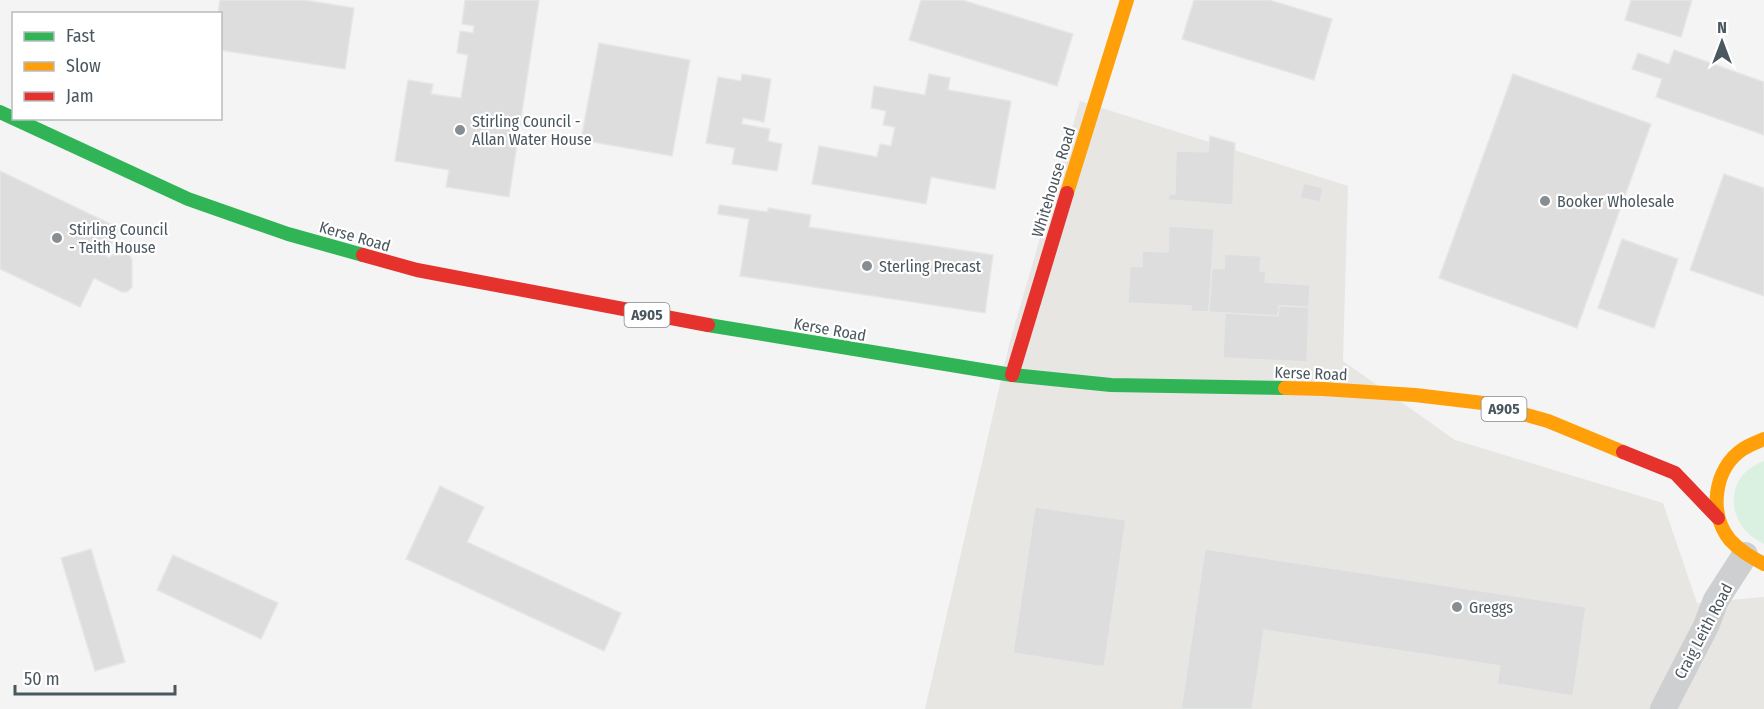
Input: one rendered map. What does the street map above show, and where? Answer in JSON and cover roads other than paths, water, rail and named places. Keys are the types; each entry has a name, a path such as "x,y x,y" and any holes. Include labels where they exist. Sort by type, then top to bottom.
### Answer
{"main road":[{"name":"Whitehouse Road","path":"1012,375 1127,0"},
{"name":"Kerse Road","path":"17,120 188,199 288,234 417,270 663,318 1012,375 1111,385 1323,389 1415,395 1483,403 1548,421 1680,472 1718,518"},
{"path":"1716,460 1764,439"},
{"name":"A905","path":"1736,453 1725,467 1718,483 1716,501 1718,518 1733,545 1755,560"}],"street":[{"name":"Craig Leith Road","path":"1663,709 1706,626 1716,600 1755,560"}],"place":[{"name":"Stirling Council - Allan Water House","path":"460,130"},
{"name":"Booker Wholesale","path":"1545,201"},
{"name":"Stirling Council - Teith House","path":"57,238"},
{"name":"Sterling Precast","path":"867,266"},
{"name":"Greggs","path":"1457,607"}]}
